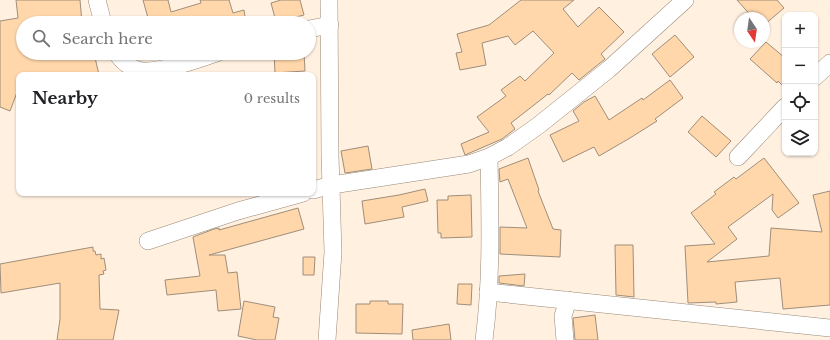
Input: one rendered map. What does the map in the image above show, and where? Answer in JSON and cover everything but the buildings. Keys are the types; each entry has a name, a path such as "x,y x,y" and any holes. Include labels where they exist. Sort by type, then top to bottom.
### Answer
{"street":[{"path":"97,0 101,16"},
{"path":"326,340 333,252 330,0"},
{"path":"316,189 332,185 469,164 489,157 508,147 545,121 609,69 685,0"},
{"path":"316,28 330,25"},
{"path":"124,60 130,66 143,71 157,71 194,60"},
{"path":"818,74 830,63"},
{"path":"738,157 782,110"},
{"path":"484,340 491,244 489,157"},
{"path":"148,241 238,211 292,196"},
{"path":"488,292 830,328"},
{"path":"565,340 563,316 568,300"}]}
